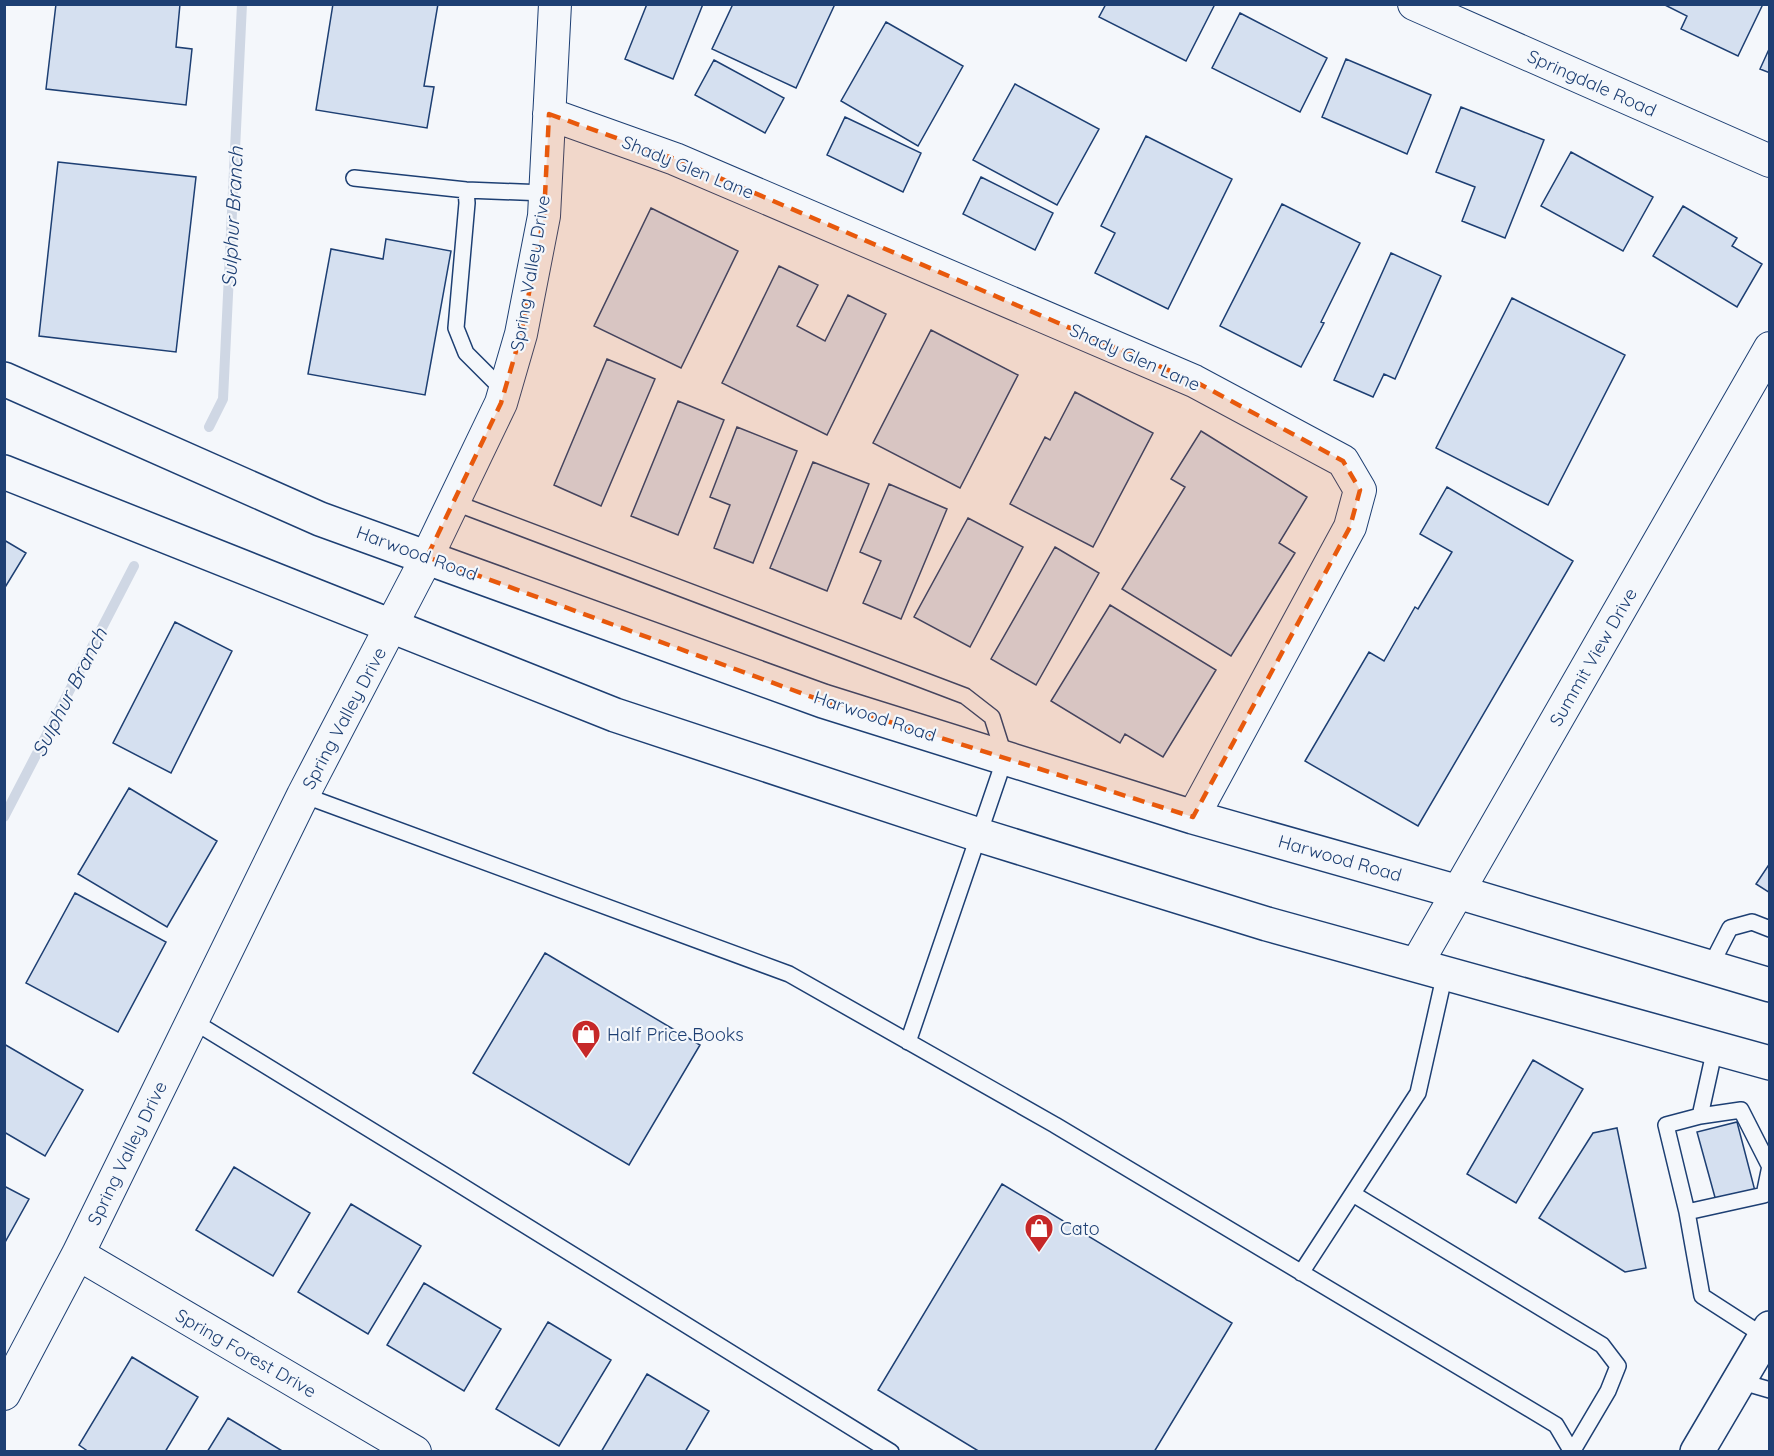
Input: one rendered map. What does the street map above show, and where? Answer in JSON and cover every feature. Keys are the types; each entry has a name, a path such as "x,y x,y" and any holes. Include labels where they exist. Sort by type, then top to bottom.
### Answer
{"main road":[{"name":"Harwood Road","path":"4,379 320,519 823,701 1193,817 1458,892 1770,985"},
{"path":"4,472 615,715 979,835 1267,924 1770,1063"},
{"path":"1697,1452 1767,1332"}],"street":[{"name":"Spring Valley Drive","path":"4,1394 78,1254 303,795 392,627 501,403 521,334 544,216 555,4"},
{"name":"Springdale Road","path":"1414,4 1770,161"},
{"name":"Shady Glen Lane","path":"549,114 675,159 1194,381 1343,462 1360,490 1350,527 1193,817"},
{"name":"Summit View Drive","path":"1430,969 1458,892 1770,348"},
{"name":"Spring Forest Drive","path":"78,1254 415,1452"}],"lane":[{"path":"354,178 466,190 545,193"},
{"path":"466,190 466,215 456,328 466,353 504,391"},
{"path":"453,502 965,696 992,717 1005,758 908,1042"},
{"path":"303,795 789,974 1055,1125 1556,1425 1572,1452 1608,1391 1618,1366 1602,1345 1353,1194"},
{"path":"1710,967 1730,928 1752,922 1770,929"},
{"path":"1301,1273 1419,1093 1430,969"},
{"path":"193,1021 891,1452"},
{"path":"1700,1116 1716,1048"},
{"path":"1687,1212 1764,1195 1769,1166 1742,1110 1700,1116 1666,1125 1687,1212 1702,1296 1767,1332"},
{"path":"1738,1381 1770,1390"}],"highlighted area":[{"path":"549,114 675,159 1194,381 1343,461 1360,490 1350,527 1193,817 823,701 427,557 501,403 521,334 544,216"}],"building":[{"path":"56,4 180,4 176,47 192,49 186,105 46,89"},
{"path":"333,4 438,4 424,86 434,87 427,128 316,110"},
{"path":"647,4 703,4 673,79 625,59"},
{"path":"733,4 835,4 796,88 712,49"},
{"path":"1106,4 1215,4 1186,61 1099,17"},
{"path":"1663,4 1763,4 1738,56 1681,29 1687,16"},
{"path":"1240,13 1327,58 1300,112 1212,68"},
{"path":"886,22 963,66 918,146 841,101"},
{"path":"1770,47 1770,73 1760,69"},
{"path":"1346,59 1431,95 1407,154 1322,117"},
{"path":"714,60 784,98 765,133 695,95"},
{"path":"1015,84 1099,129 1057,205 973,160"},
{"path":"1461,107 1544,140 1505,238 1462,221 1475,187 1436,172"},
{"path":"845,117 921,153 903,192 827,155"},
{"path":"1146,136 1232,179 1168,309 1095,273 1115,233 1101,226"},
{"path":"1571,152 1653,197 1623,251 1541,206"},
{"path":"58,162 196,177 176,352 39,336"},
{"path":"981,177 1053,213 1035,250 963,214"},
{"path":"1282,204 1360,243 1321,322 1324,323 1301,367 1220,326"},
{"path":"1683,206 1737,238 1732,246 1762,264 1737,307 1653,256"},
{"path":"651,208 738,251 681,368 594,326"},
{"path":"386,239 451,251 425,395 308,374 331,249 383,259"},
{"path":"1391,253 1441,276 1395,379 1384,374 1373,397 1334,380"},
{"path":"779,266 818,285 797,326 825,341 848,295 886,314 827,435 722,383"},
{"path":"1512,298 1625,355 1548,505 1436,448"},
{"path":"931,330 1018,375 960,488 873,443"},
{"path":"607,359 655,379 601,506 554,485"},
{"path":"1075,392 1153,433 1093,547 1010,504 1045,437 1050,440"},
{"path":"678,401 724,420 678,535 631,516"},
{"path":"737,427 797,451 753,563 714,548 730,505 710,497"},
{"path":"1201,431 1307,497 1279,543 1295,553 1231,656 1122,589 1185,487 1171,479"},
{"path":"813,462 869,484 827,591 770,568"},
{"path":"889,484 947,509 901,619 863,603 881,561 860,552"},
{"path":"1447,487 1573,561 1418,826 1305,761 1369,652 1384,661 1415,607 1418,609 1452,552 1420,534"},
{"path":"968,518 1023,547 970,647 914,617"},
{"path":"4,540 26,553 4,589"},
{"path":"1055,547 1099,573 1036,685 991,659"},
{"path":"1110,605 1216,670 1163,757 1125,734 1120,743 1051,701"},
{"path":"175,622 232,651 171,773 113,743"},
{"path":"129,788 217,841 167,927 78,874"},
{"path":"1770,863 1770,893 1756,884"},
{"path":"75,893 166,942 118,1032 26,983"},
{"name":"Half Price Books","path":"545,953 700,1045 629,1165 473,1073"},
{"path":"4,1044 83,1090 45,1156 4,1132"},
{"path":"1533,1060 1583,1089 1516,1203 1467,1174"},
{"path":"1737,1122 1755,1191 1716,1201 1697,1132"},
{"path":"1617,1128 1646,1268 1625,1272 1539,1218 1593,1133"},
{"path":"234,1167 310,1213 273,1276 196,1230"},
{"name":"Cato","path":"1002,1184 1232,1323 1154,1452 980,1452 878,1390"},
{"path":"4,1186 29,1199 4,1244"},
{"path":"351,1204 421,1246 368,1334 298,1292"},
{"path":"424,1283 501,1329 464,1391 387,1345"},
{"path":"548,1322 611,1360 559,1446 496,1409"},
{"path":"132,1357 198,1397 165,1452 89,1452 79,1445"},
{"path":"647,1374 709,1411 685,1452 601,1452"},
{"path":"228,1418 284,1452 207,1452"}],"waterway":[{"name":"Sulphur Branch","path":"209,427 223,399 242,4"},
{"name":"Sulphur Branch","path":"4,817 134,566"}],"place":[{"name":"Half Price Books","path":"586,1060"},
{"name":"Cato","path":"1039,1254"}]}
